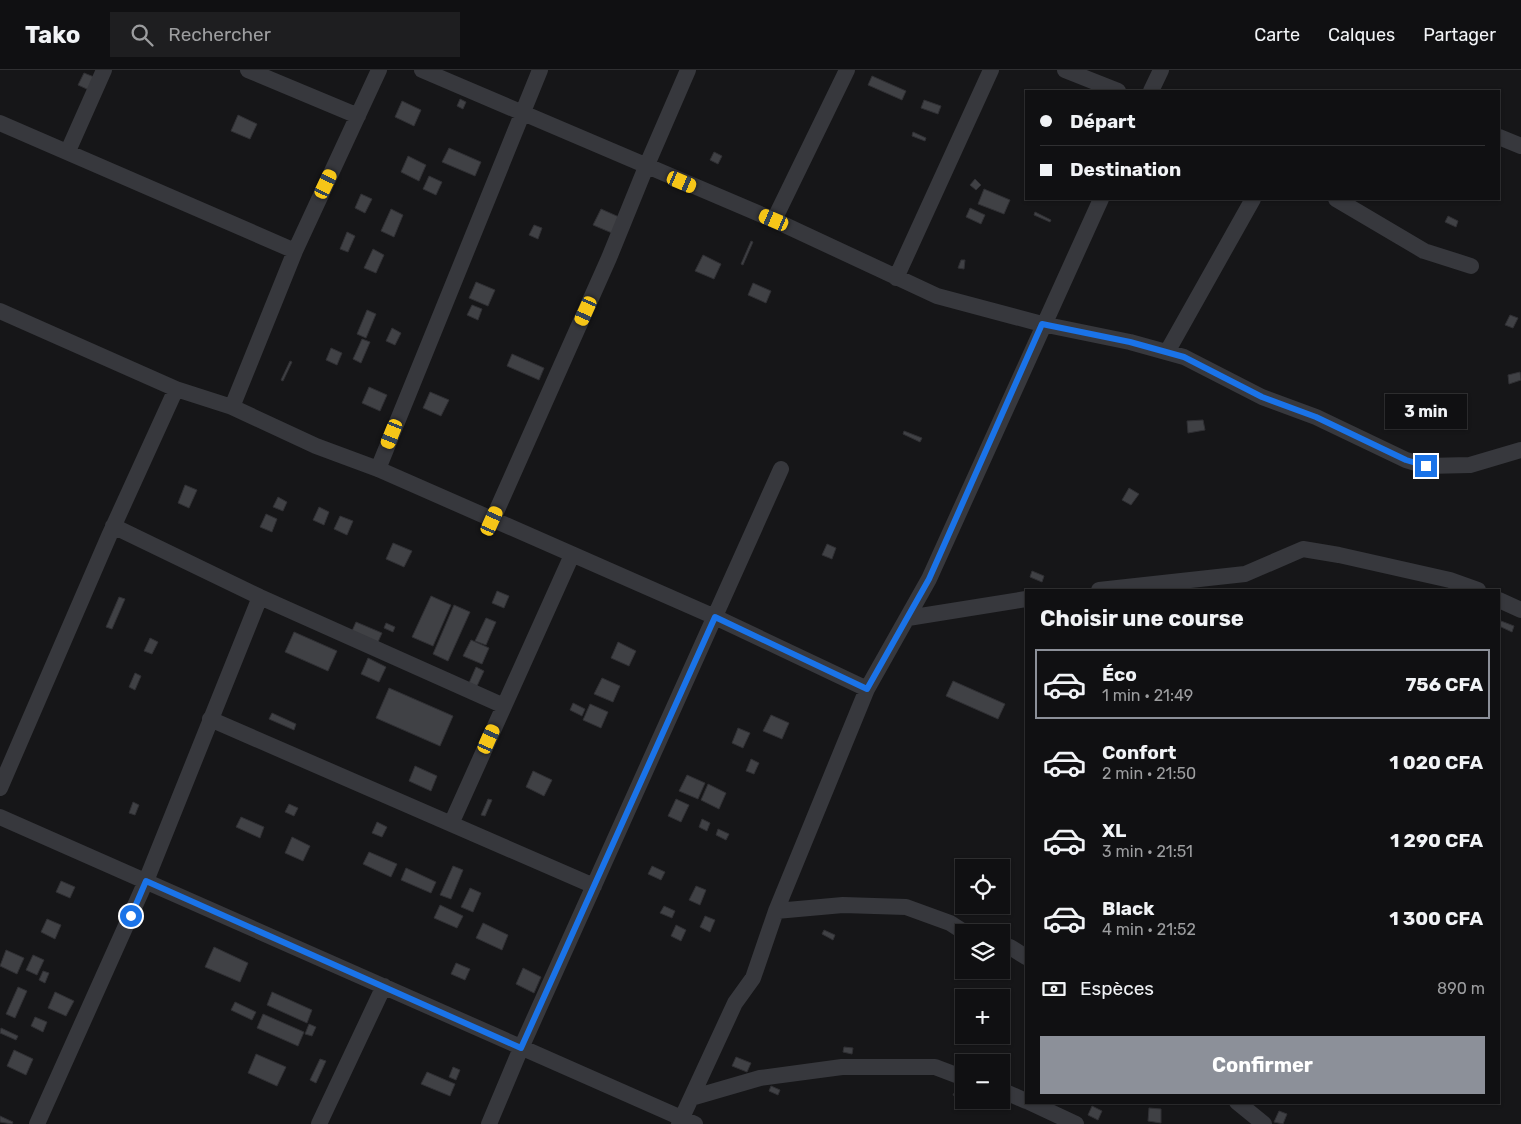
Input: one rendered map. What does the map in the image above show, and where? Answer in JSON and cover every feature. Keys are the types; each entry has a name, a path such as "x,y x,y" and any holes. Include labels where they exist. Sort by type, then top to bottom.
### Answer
{"street":[{"path":"68,151 104,70"},
{"path":"248,70 358,116"},
{"path":"232,407 295,251 379,70"},
{"path":"422,70 774,220 937,296 1042,324 1184,357 1262,397 1316,417 1406,460 1426,466 1470,465 1521,450"},
{"path":"378,469 540,70"},
{"path":"492,521 610,258 646,167 688,70"},
{"path":"774,220 847,70"},
{"path":"896,278 992,70"},
{"path":"1065,70 1115,90"},
{"path":"1151,90 1161,70"},
{"path":"0,123 295,251"},
{"path":"1500,137 1521,146"},
{"path":"0,817 384,986 685,1122 691,1098 735,1003 753,978 776,911 867,689 929,579 1042,324 1101,200"},
{"path":"1167,352 1252,200"},
{"path":"1338,200 1424,251 1471,266"},
{"path":"0,311 176,389 232,407 316,446 378,469 492,521 715,617 867,689"},
{"path":"0,788 113,526 176,389"},
{"path":"489,1124 521,1048 781,469"},
{"path":"113,526 260,597 504,706"},
{"path":"1108,589 1245,574 1303,549 1347,557 1466,588"},
{"path":"451,824 572,555"},
{"path":"37,1124 146,881 260,597"},
{"path":"908,618 1025,599"},
{"path":"1500,600 1521,610"},
{"path":"210,719 594,886"},
{"path":"776,911 843,905 906,907 955,927"},
{"path":"1010,947 1025,956"},
{"path":"319,1124 384,986"},
{"path":"691,1098 760,1078 842,1067 935,1067 955,1075"},
{"path":"1010,1094 1025,1101"},
{"path":"1239,1104 1264,1124"},
{"path":"1048,1107 1076,1124"}],"building":[{"path":"84,73 94,77 89,90 78,85"},
{"path":"872,76 906,91 902,100 868,85"},
{"path":"460,99 466,102 463,109 457,106"},
{"path":"924,100 941,106 938,114 921,108"},
{"path":"402,101 421,110 414,126 395,117"},
{"path":"238,115 257,124 250,139 231,131"},
{"path":"913,132 926,138 925,141 912,136"},
{"path":"449,148 481,162 475,176 442,162"},
{"path":"714,152 722,156 718,164 710,160"},
{"path":"408,156 426,165 419,181 401,172"},
{"path":"429,176 442,182 436,195 423,189"},
{"path":"975,179 981,185 976,190 970,185"},
{"path":"984,189 1010,200 1004,214 978,204"},
{"path":"361,194 372,199 365,213 355,208"},
{"path":"970,208 985,215 981,224 966,217"},
{"path":"391,209 403,215 394,237 381,231"},
{"path":"601,209 619,217 612,233 593,225"},
{"path":"1035,212 1051,220 1050,222 1034,215"},
{"path":"1448,216 1458,221 1456,227 1445,222"},
{"path":"534,225 542,228 538,239 529,235"},
{"path":"347,232 355,236 348,252 340,249"},
{"path":"751,241 753,242 743,265 741,264"},
{"path":"373,249 384,255 376,273 364,268"},
{"path":"703,255 721,264 714,279 695,271"},
{"path":"961,260 965,260 964,269 958,268"},
{"path":"476,282 495,290 488,306 469,298"},
{"path":"753,283 771,291 766,303 748,295"},
{"path":"472,305 482,309 478,320 467,315"},
{"path":"367,310 376,314 366,338 357,334"},
{"path":"1510,315 1518,318 1513,328 1505,325"},
{"path":"392,328 401,333 395,345 386,341"},
{"path":"362,339 370,342 361,363 353,359"},
{"path":"331,348 342,353 337,365 326,360"},
{"path":"512,354 544,368 539,380 507,366"},
{"path":"290,361 292,362 283,381 281,380"},
{"path":"1520,372 1521,380 1509,384 1508,375"},
{"path":"369,387 387,395 380,411 362,403"},
{"path":"430,392 449,400 441,416 423,408"},
{"path":"1203,420 1205,430 1188,433 1187,421"},
{"path":"904,431 922,438 920,442 903,434"},
{"path":"185,485 197,490 189,508 178,503"},
{"path":"1129,488 1139,494 1131,505 1122,500"},
{"path":"278,497 287,502 283,511 273,507"},
{"path":"319,507 329,512 324,525 313,520"},
{"path":"266,514 277,519 272,532 260,527"},
{"path":"340,516 353,521 347,535 334,529"},
{"path":"393,543 412,551 404,567 386,559"},
{"path":"827,544 836,548 832,559 822,555"},
{"path":"1032,571 1044,576 1042,582 1030,577"},
{"path":"497,591 509,596 504,608 492,603"},
{"path":"431,596 451,605 433,646 412,637"},
{"path":"119,597 125,599 112,629 106,627"},
{"path":"454,605 470,612 448,661 433,654"},
{"path":"486,618 496,622 486,645 475,641"},
{"path":"1501,621 1514,626 1512,632 1500,626"},
{"path":"356,622 382,633 378,642 352,631"},
{"path":"386,623 395,627 393,632 384,628"},
{"path":"294,632 337,651 328,671 285,652"},
{"path":"150,638 158,642 152,654 144,651"},
{"path":"471,640 489,648 482,664 463,656"},
{"path":"618,642 636,651 629,666 611,658"},
{"path":"368,658 386,667 379,682 361,674"},
{"path":"476,667 484,671 477,686 469,683"},
{"path":"135,673 141,676 135,690 129,687"},
{"path":"602,678 620,686 613,702 594,694"},
{"path":"953,681 1005,704 998,719 946,696"},
{"path":"389,688 453,716 440,746 376,718"},
{"path":"573,703 585,709 582,716 570,710"},
{"path":"590,704 608,712 601,728 583,720"},
{"path":"272,713 296,724 294,730 269,719"},
{"path":"771,715 789,723 782,739 763,731"},
{"path":"738,728 750,733 743,748 732,743"},
{"path":"751,759 759,763 754,774 746,771"},
{"path":"415,766 437,776 431,791 409,781"},
{"path":"533,771 552,780 544,796 526,787"},
{"path":"687,775 705,783 698,799 679,791"},
{"path":"708,784 726,793 719,809 701,800"},
{"path":"488,799 492,800 485,816 481,815"},
{"path":"676,799 689,805 681,822 668,816"},
{"path":"133,802 139,805 135,815 129,813"},
{"path":"289,804 298,808 294,816 285,812"},
{"path":"241,817 264,827 260,838 236,827"},
{"path":"702,819 710,823 707,831 699,827"},
{"path":"377,822 387,827 382,837 372,833"},
{"path":"718,829 729,834 726,840 716,835"},
{"path":"292,837 310,846 303,861 285,853"},
{"path":"369,852 397,864 391,877 363,864"},
{"path":"453,866 463,870 451,899 440,895"},
{"path":"652,866 665,872 661,880 648,874"},
{"path":"406,868 436,882 431,893 401,880"},
{"path":"61,881 75,887 70,898 56,892"},
{"path":"696,886 706,890 700,905 689,900"},
{"path":"470,888 481,893 473,912 461,907"},
{"path":"440,905 463,916 457,928 434,918"},
{"path":"664,906 675,911 672,918 660,913"},
{"path":"705,916 715,920 710,932 700,927"},
{"path":"47,919 61,925 55,939 41,932"},
{"path":"483,923 508,935 502,950 476,938"},
{"path":"676,925 686,930 681,941 671,936"},
{"path":"824,930 835,935 833,940 822,934"},
{"path":"214,947 248,963 240,982 205,967"},
{"path":"6,950 24,958 17,974 0,966"},
{"path":"33,955 44,960 37,975 26,970"},
{"path":"456,963 470,969 465,980 451,974"},
{"path":"523,968 541,977 534,993 516,984"},
{"path":"43,971 49,973 45,983 39,980"},
{"path":"18,987 27,991 15,1018 6,1014"},
{"path":"55,992 74,1001 66,1016 48,1008"},
{"path":"272,992 312,1010 307,1023 267,1005"},
{"path":"235,1002 256,1012 252,1020 231,1010"},
{"path":"263,1014 304,1032 298,1046 257,1028"},
{"path":"35,1017 47,1022 43,1032 31,1026"},
{"path":"309,1024 316,1027 312,1036 305,1034"},
{"path":"1,1028 18,1036 16,1040 0,1033"},
{"path":"844,1047 853,1048 852,1054 843,1052"},
{"path":"14,1050 33,1059 26,1075 7,1066"},
{"path":"256,1054 286,1067 277,1086 248,1073"},
{"path":"736,1057 751,1063 747,1072 732,1066"},
{"path":"320,1059 326,1061 316,1083 310,1080"},
{"path":"453,1067 460,1070 456,1080 449,1077"},
{"path":"427,1072 455,1084 450,1096 421,1084"},
{"path":"771,1086 780,1090 778,1095 769,1091"},
{"path":"1092,1106 1102,1111 1098,1120 1088,1115"},
{"path":"1149,1108 1161,1109 1161,1123 1148,1121"},
{"path":"1279,1111 1287,1114 1283,1124 1274,1122"},
{"path":"0,1116 13,1122 12,1124 0,1122"}],"route":[{"path":"131,916 146,881 521,1048 715,617 867,689 929,579 1042,324 1130,342 1184,357 1262,397 1316,417 1381,446 1406,460 1426,466"}]}
